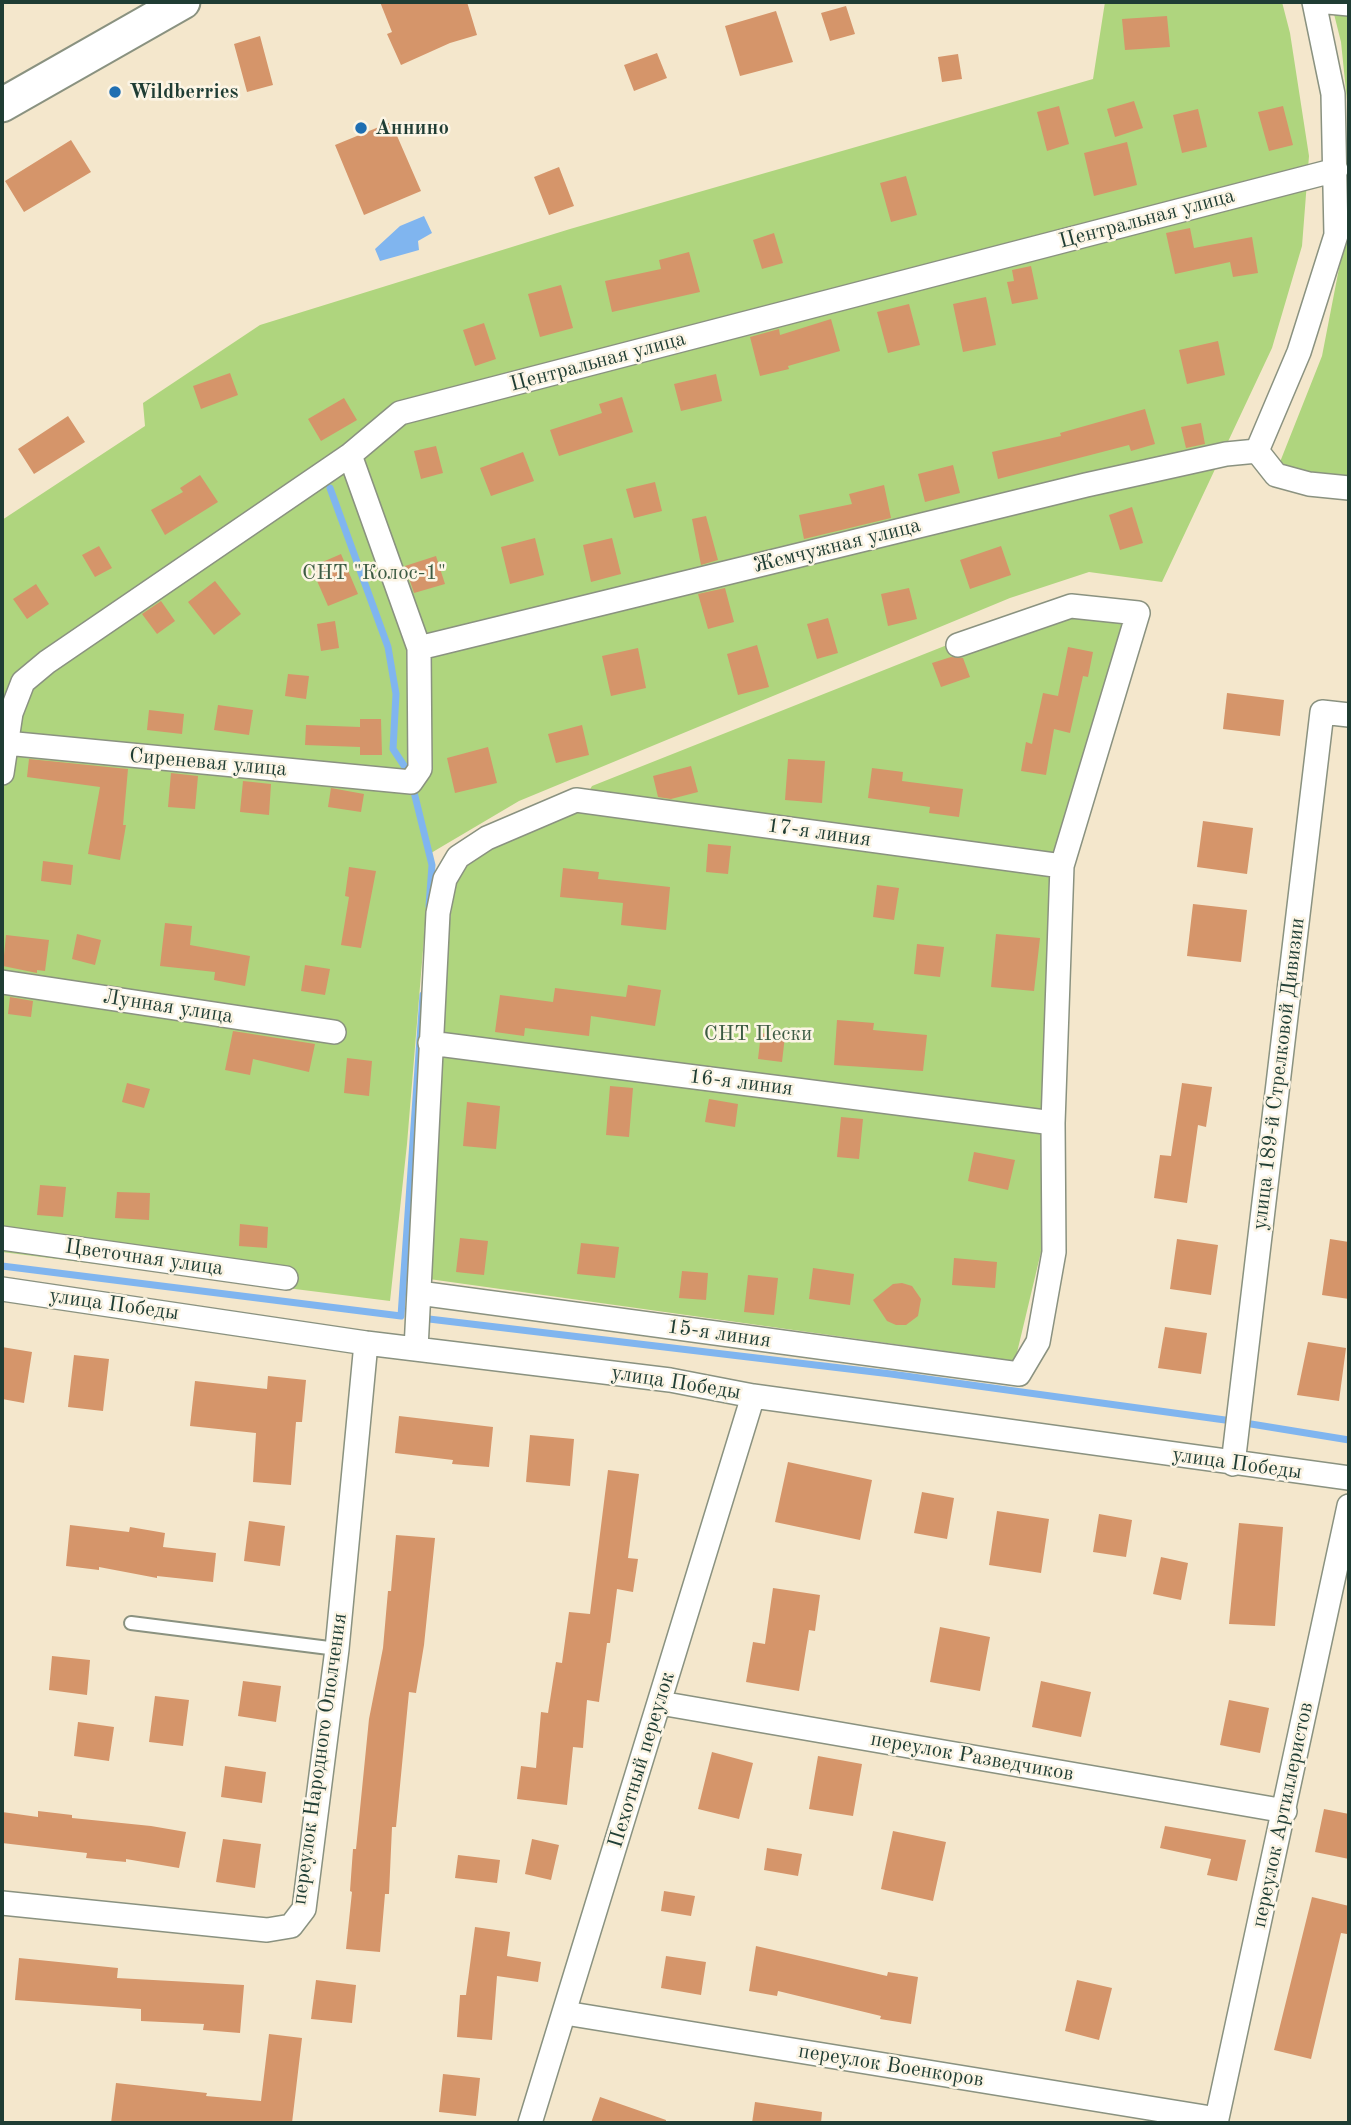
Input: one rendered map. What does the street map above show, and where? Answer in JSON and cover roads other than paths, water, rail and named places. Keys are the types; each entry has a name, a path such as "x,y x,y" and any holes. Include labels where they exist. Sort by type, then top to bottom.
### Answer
{"main road":[{"path":"2,105 183,2"}],"street":[{"path":"1314,2 1333,94 1342,236 1299,352 1257,451 1276,475 1309,484 1349,488"},
{"path":"1328,2 1349,4"},
{"name":"Центральная улица","path":"2,773 11,713 23,682 47,662 350,455 400,413 1336,170"},
{"name":"Жемчужная улица","path":"418,648 1086,485 1226,454 1257,451"},
{"path":"350,455 418,648"},
{"path":"958,645 1071,606 1138,613 1062,866 1053,1123"},
{"name":"Сиреневая улица","path":"6,743 411,782 420,769 418,648"},
{"name":"улица 189-й Стрелковой Дивизии","path":"1233,1464 1322,712 1349,715"},
{"name":"17-я линия","path":"430,1043 438,913 446,879 458,857 487,838 576,800 1062,866"},
{"name":"Лунная улица","path":"2,982 334,1032"},
{"path":"416,1349 430,1043"},
{"name":"16-я линия","path":"430,1043 1053,1123"},
{"name":"15-я линия","path":"419,1293 1019,1374 1038,1342 1054,1252 1053,1123"},
{"name":"Цветочная улица","path":"2,1238 286,1278"},
{"name":"улица Победы","path":"2,1289 366,1343 670,1380 753,1396 1349,1478"},
{"name":"переулок Народного Ополчения","path":"2,1903 267,1930 291,1926 304,1909 337,1649 366,1343"},
{"name":"Пехотный переулок","path":"530,2123 753,1396"},
{"name":"переулок Артиллеристов","path":"1217,2121 1349,1506"},
{"name":"переулок Разведчиков","path":"660,1703 1284,1811"},
{"name":"переулок Военкоров","path":"565,2013 1217,2121"}],"lane":[{"path":"131,1623 337,1649"}],"water":[{"path":"424,216 432,233 418,241 419,250 380,261 375,249 400,226"}],"waterway":[{"path":"330,488 388,647 396,694 393,749 407,770"},
{"path":"413,788 432,865 429,906"},
{"path":"2,1266 401,1316 423,995"},
{"path":"429,1319 891,1374 1225,1420"},
{"path":"1251,1424 1349,1440"}],"place":[{"name":"Wildberries","path":"115,92"},
{"name":"Аннино","path":"361,128"}],"park label":[{"name":"СНТ \"Колос-1\"","path":"374,573"},
{"name":"СНТ Пески","path":"758,1034"}]}
